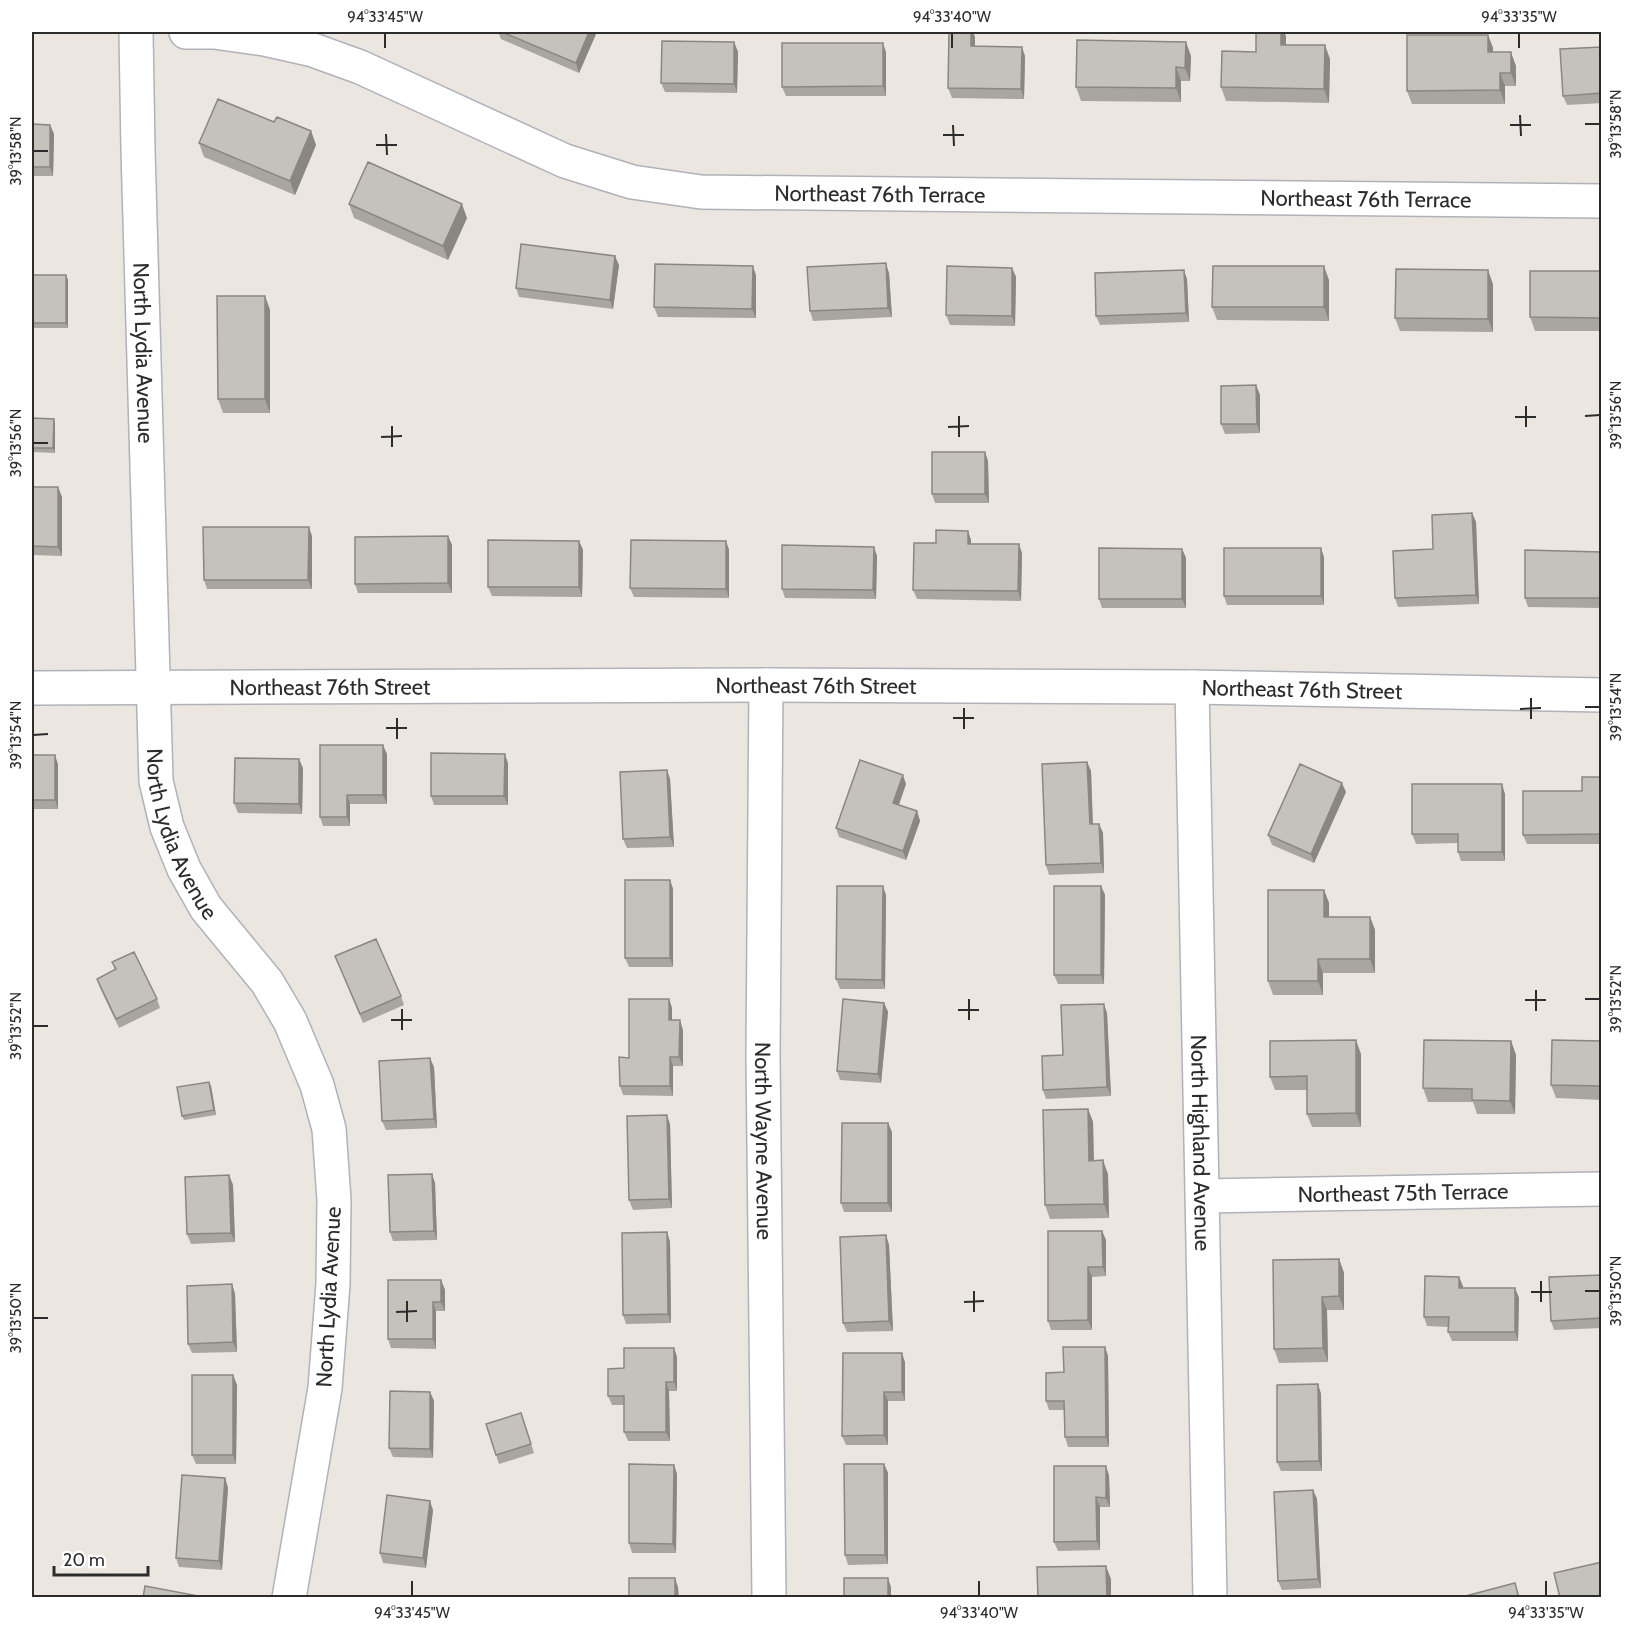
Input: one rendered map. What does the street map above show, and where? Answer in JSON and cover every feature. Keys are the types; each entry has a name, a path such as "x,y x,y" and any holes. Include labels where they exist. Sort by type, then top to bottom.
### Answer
{"street":[{"name":"North Lydia Avenue","path":"136,32 156,781 184,869 206,908 267,982 290,1021 317,1085 329,1129 334,1200 333,1284 325,1388 289,1598"},
{"name":"Northeast 76th Terrace","path":"186,32 213,32 264,39 313,50 360,66 565,161 632,182 701,192 1602,201"},
{"name":"Northeast 76th Street","path":"32,688 766,685 1192,687 1602,694"},
{"name":"North Wayne Avenue","path":"766,685 763,1055 770,1598"},
{"name":"North Highland Avenue","path":"1192,687 1210,1598"},
{"name":"Northeast 75th Terrace","path":"1203,1196 1602,1189"}],"building":[{"path":"502,32 589,32 576,63"},
{"path":"949,32 971,32 971,46 1022,47 1021,89 948,88"},
{"path":"1256,32 1281,32 1281,45 1325,45 1324,89 1221,87 1222,51 1256,52"},
{"path":"1407,35 1488,35 1488,52 1511,52 1511,73 1500,73 1500,90 1407,91"},
{"path":"1077,40 1186,42 1185,68 1176,67 1176,88 1076,87"},
{"path":"662,41 734,42 734,84 661,83"},
{"path":"782,43 883,43 883,86 782,87"},
{"path":"1602,47 1602,93 1563,96 1560,49"},
{"path":"218,99 274,122 277,117 311,131 290,181 199,143"},
{"path":"32,124 50,125 50,167 32,167"},
{"path":"368,162 462,204 443,246 349,204"},
{"path":"521,244 615,256 610,300 516,288"},
{"path":"886,263 888,308 810,311 807,267"},
{"path":"655,264 753,266 752,309 654,307"},
{"path":"947,266 1012,268 1012,316 946,315"},
{"path":"1213,266 1324,266 1324,307 1212,307"},
{"path":"1396,269 1488,270 1488,319 1395,318"},
{"path":"1184,270 1186,313 1096,316 1095,273"},
{"path":"1530,271 1602,271 1602,318 1530,317"},
{"path":"32,275 66,275 66,323 32,323"},
{"path":"217,296 265,296 265,399 218,399"},
{"path":"1256,385 1257,424 1221,424 1221,386"},
{"path":"32,418 54,419 53,448 32,448"},
{"path":"932,452 985,452 985,494 932,494"},
{"path":"32,487 58,487 58,547 32,546"},
{"path":"1472,513 1476,595 1395,598 1393,551 1433,549 1432,515"},
{"path":"203,527 309,527 308,580 204,580"},
{"path":"936,530 968,531 968,544 1019,544 1018,591 913,590 914,543 936,543"},
{"path":"448,536 448,583 355,584 355,537"},
{"path":"488,540 579,541 579,587 488,587"},
{"path":"631,540 726,541 726,589 630,588"},
{"path":"782,545 874,547 873,590 782,589"},
{"path":"1099,548 1182,549 1182,599 1099,599"},
{"path":"1224,548 1321,548 1321,596 1224,596"},
{"path":"1525,550 1602,552 1602,598 1525,598"},
{"path":"320,745 383,745 383,795 347,795 347,817 320,817"},
{"path":"431,753 505,754 504,796 431,796"},
{"path":"32,755 55,755 55,800 32,800"},
{"path":"235,758 299,759 299,804 234,803"},
{"path":"860,760 903,775 893,803 917,811 903,851 836,828"},
{"path":"1087,762 1090,824 1099,824 1101,863 1046,865 1042,764"},
{"path":"1300,764 1342,783 1311,854 1268,835"},
{"path":"667,770 670,837 623,839 620,772"},
{"path":"1582,777 1602,777 1602,834 1523,835 1523,791 1582,791"},
{"path":"1412,784 1502,784 1502,852 1458,852 1458,834 1412,834"},
{"path":"625,880 670,880 670,958 625,958"},
{"path":"837,886 883,886 882,980 836,979"},
{"path":"1054,886 1101,886 1101,975 1054,975"},
{"path":"1268,890 1324,890 1324,917 1370,917 1370,959 1318,959 1318,981 1268,981"},
{"path":"376,939 401,996 360,1014 335,956"},
{"path":"134,952 157,999 116,1019 97,979 116,969 112,962"},
{"path":"629,999 669,999 669,1020 680,1020 679,1057 670,1057 670,1086 620,1086 619,1057 629,1058"},
{"path":"843,999 884,1003 878,1074 837,1071"},
{"path":"1104,1004 1107,1087 1043,1090 1042,1056 1063,1055 1061,1005"},
{"path":"1356,1040 1356,1113 1307,1114 1307,1076 1270,1077 1270,1041"},
{"path":"1424,1040 1511,1041 1510,1101 1472,1100 1472,1089 1423,1088"},
{"path":"1552,1040 1602,1041 1602,1086 1551,1085"},
{"path":"430,1058 434,1119 382,1121 379,1061"},
{"path":"209,1082 214,1110 182,1116 177,1087"},
{"path":"1088,1109 1089,1161 1103,1160 1104,1204 1045,1205 1043,1110"},
{"path":"667,1115 669,1199 629,1200 627,1116"},
{"path":"842,1123 888,1123 888,1203 841,1203"},
{"path":"432,1174 434,1231 390,1232 388,1175"},
{"path":"229,1175 231,1233 187,1234 185,1177"},
{"path":"1048,1231 1102,1231 1103,1267 1088,1267 1088,1320 1048,1321"},
{"path":"667,1232 668,1314 623,1315 622,1233"},
{"path":"886,1235 889,1321 843,1323 840,1237"},
{"path":"1339,1259 1339,1296 1322,1297 1323,1348 1274,1349 1273,1260"},
{"path":"1602,1275 1602,1318 1551,1321 1549,1277"},
{"path":"1425,1276 1459,1277 1459,1288 1515,1288 1515,1332 1448,1332 1449,1317 1424,1317"},
{"path":"388,1280 441,1280 441,1302 433,1302 433,1339 388,1339"},
{"path":"232,1284 233,1342 188,1344 187,1286"},
{"path":"1063,1347 1105,1347 1106,1437 1065,1437 1064,1401 1046,1401 1046,1373 1064,1372"},
{"path":"624,1348 674,1348 674,1382 666,1382 666,1432 624,1432 624,1396 608,1396 608,1369 624,1368"},
{"path":"843,1353 902,1353 902,1392 884,1392 884,1435 842,1436"},
{"path":"192,1375 233,1375 233,1455 192,1455"},
{"path":"1318,1384 1319,1461 1277,1462 1277,1385"},
{"path":"390,1391 430,1392 430,1449 389,1448"},
{"path":"521,1413 531,1444 496,1455 486,1424"},
{"path":"629,1464 674,1465 673,1544 629,1543"},
{"path":"844,1464 884,1464 885,1555 845,1555"},
{"path":"1054,1466 1106,1466 1106,1498 1096,1497 1097,1541 1054,1542"},
{"path":"182,1475 225,1478 219,1561 176,1558"},
{"path":"1313,1490 1318,1579 1278,1581 1274,1492"},
{"path":"387,1495 430,1501 423,1558 380,1553"},
{"path":"1602,1562 1602,1598 1560,1598 1554,1573"},
{"path":"1106,1566 1107,1598 1038,1598 1037,1567"},
{"path":"629,1578 675,1578 675,1598 629,1598"},
{"path":"844,1578 888,1578 888,1598 844,1598"},
{"path":"1515,1583 1519,1598 1458,1598"},
{"path":"145,1586 204,1597 204,1598 143,1598"}]}
